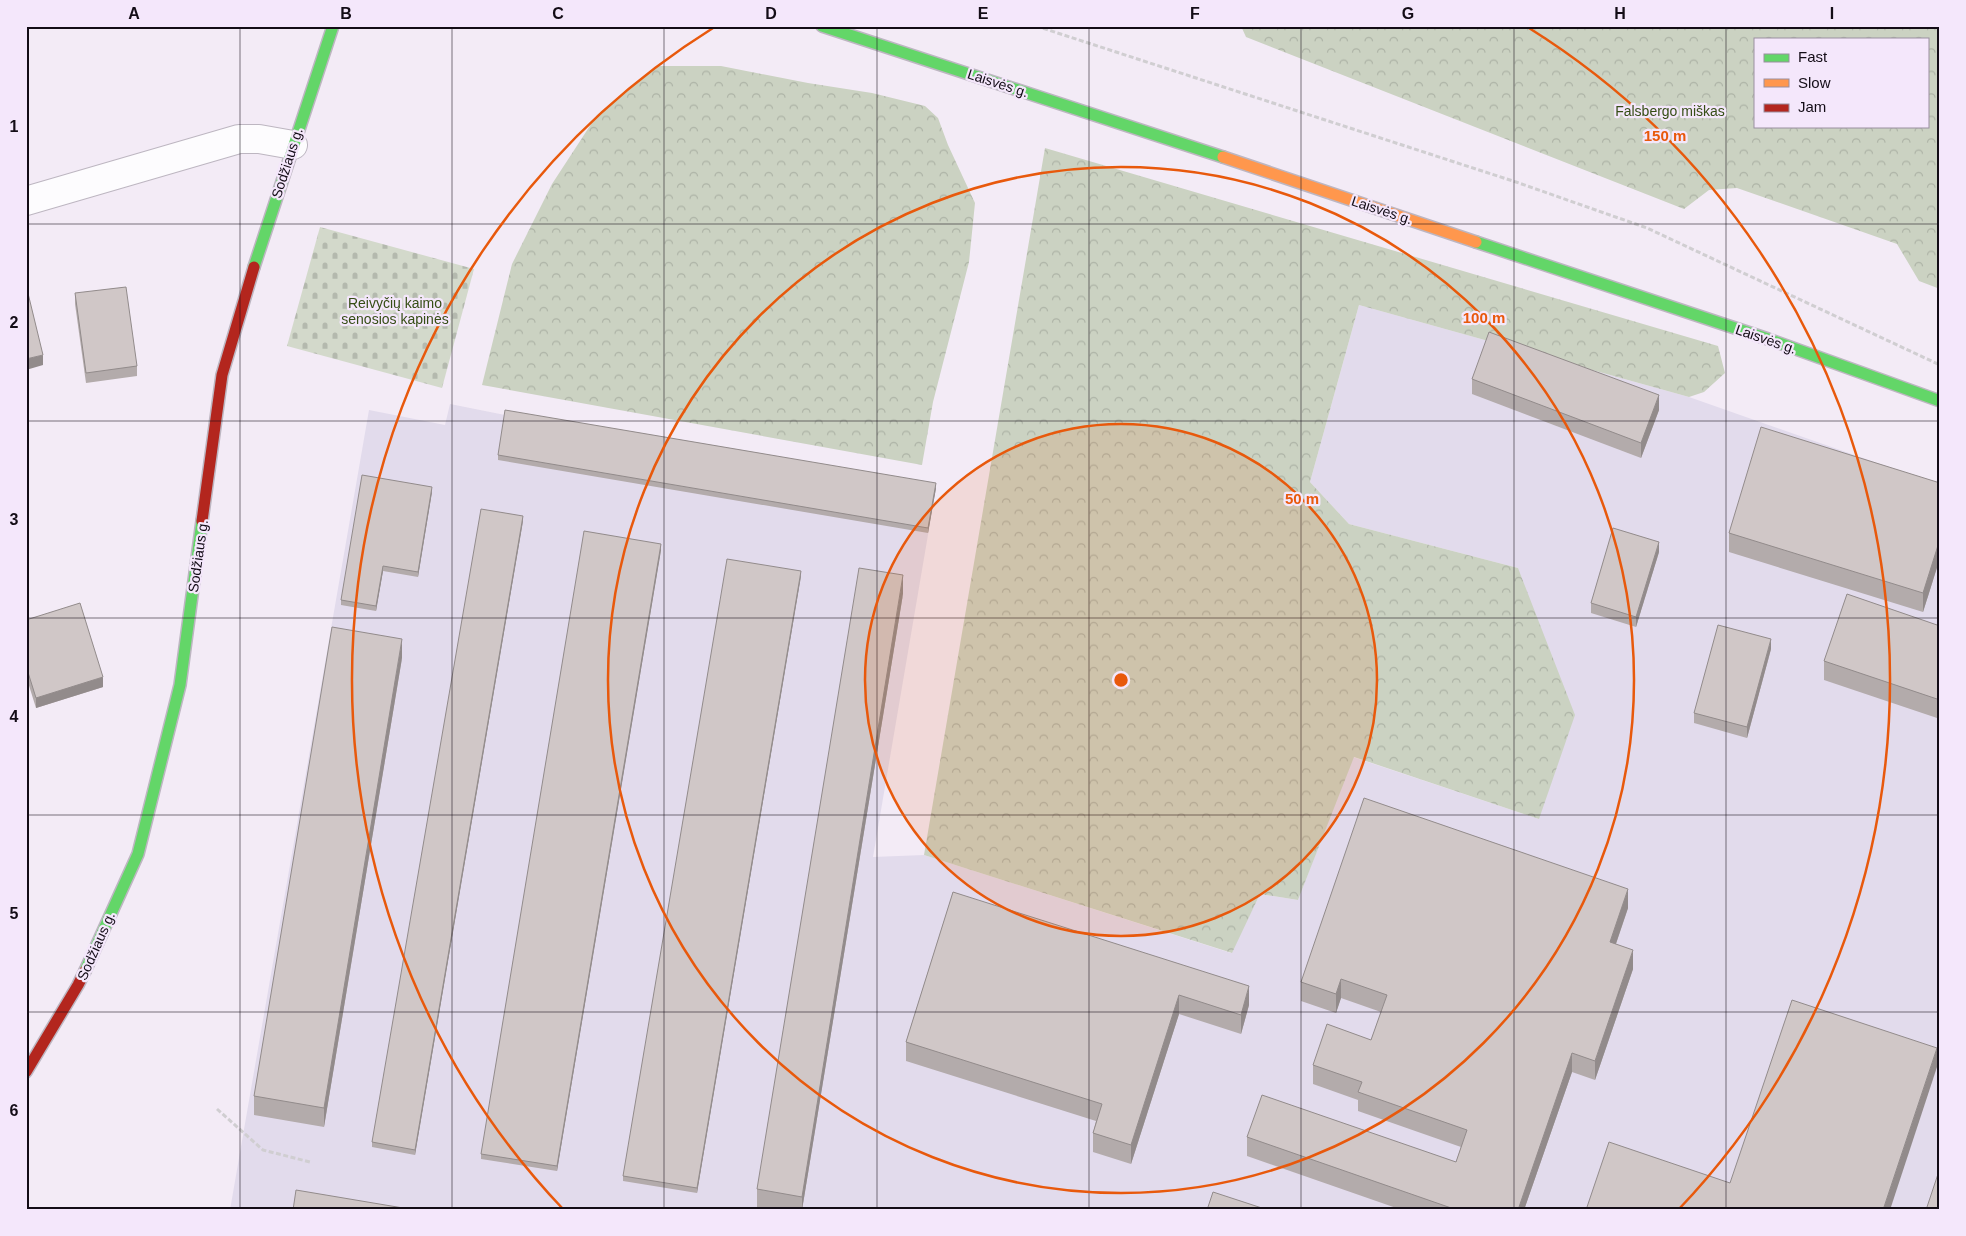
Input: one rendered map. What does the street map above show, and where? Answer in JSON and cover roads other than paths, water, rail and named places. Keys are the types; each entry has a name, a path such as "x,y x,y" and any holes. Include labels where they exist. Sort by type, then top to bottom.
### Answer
{"main road":[{"name":"Sodžiaus g.","path":"26,1072 78,985 138,854 180,685 222,375 240,309 333,26"},
{"name":"Laisvės g.","path":"822,26 1036,95 1768,339 1940,401"}],"street":[{"path":"26,202 239,139 259,139 293,144"}],"park label":[{"name":"Falsbergo miškas","path":"1670,111"},
{"name":"Reivyčių kaimo senosios kapinės","path":"395,312"}]}
